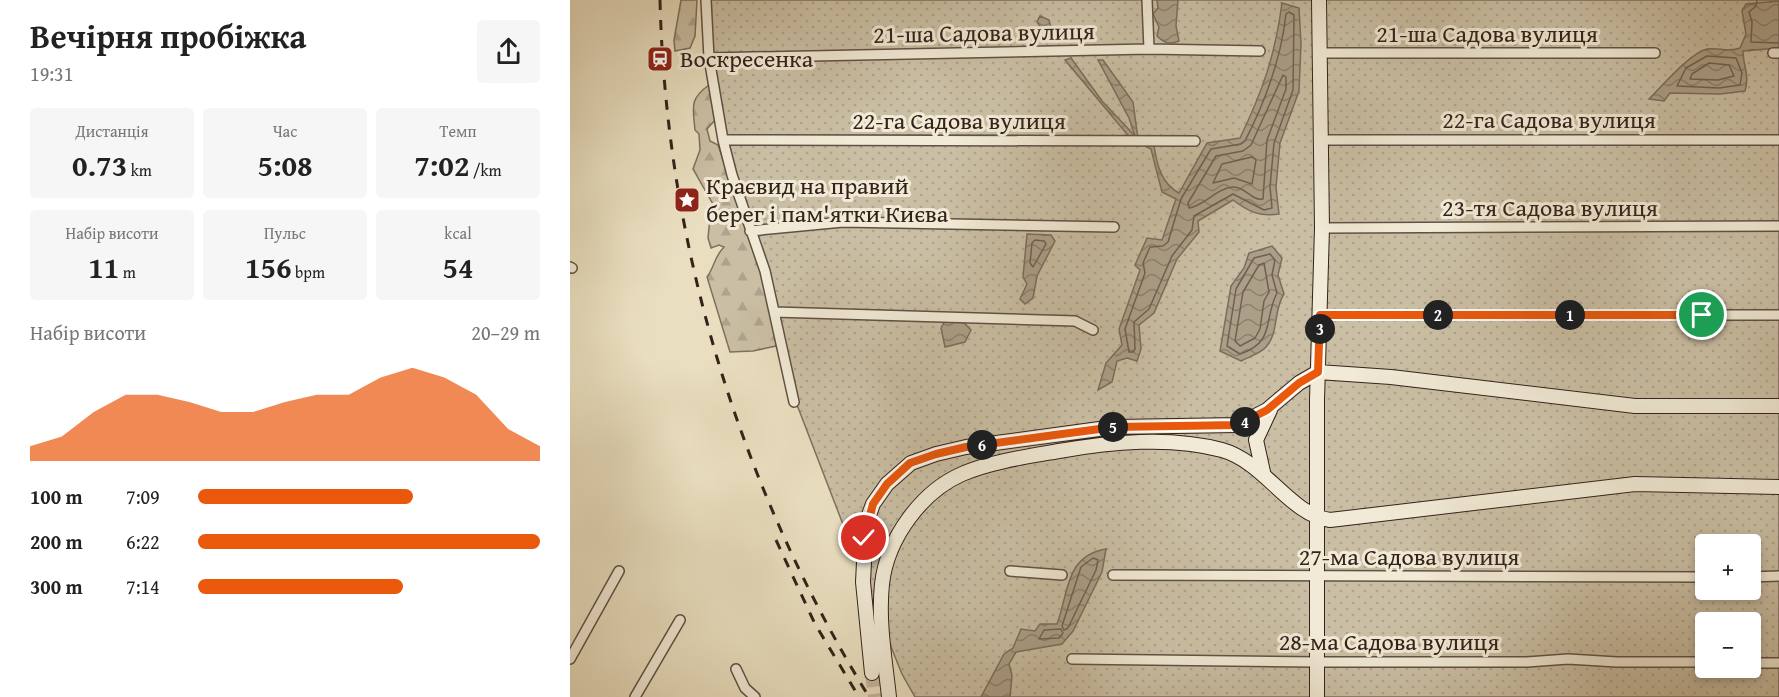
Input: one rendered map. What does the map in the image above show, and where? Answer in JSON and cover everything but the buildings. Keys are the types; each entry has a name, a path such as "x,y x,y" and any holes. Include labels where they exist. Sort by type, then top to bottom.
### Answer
{"main road":[{"path":"1317,697 1318,372 1322,228 1319,0"},
{"path":"872,673 863,582 866,523 873,504 887,484 910,463 966,447 1114,427 1238,425 1272,406 1299,383 1318,372 1402,378 1635,406 1779,406"},
{"path":"1263,472 1256,440 1272,406"},
{"path":"889,697 881,615 882,582 900,533 914,512 946,483 963,473 1037,454 1124,443 1165,443 1223,450 1263,472 1317,519 1330,520 1459,507 1635,484 1779,486"}],"street":[{"path":"706,0 709,58 723,140 750,231 765,271 794,402"},
{"path":"1147,0 1149,49"},
{"name":"21-ша Садова вулиця","path":"709,58 1149,49 1260,51"},
{"name":"21-ша Садова вулиця","path":"1320,53 1655,53"},
{"name":"22-га Садова вулиця","path":"723,140 1195,141"},
{"name":"22-га Садова вулиця","path":"1320,140 1779,140"},
{"path":"750,231 843,222 1114,226"},
{"name":"23-тя Садова вулиця","path":"1322,228 1779,226"},
{"path":"774,312 1075,321 1093,330"},
{"path":"1320,315 1779,315"},
{"path":"570,659 619,571"},
{"path":"1010,571 1062,575"},
{"name":"27-ма Садова вулиця","path":"1113,575 1695,577"},
{"path":"1761,576 1779,576"},
{"path":"635,697 680,620"},
{"name":"28-ма Садова вулиця","path":"1072,659 1527,662 1568,658 1617,662 1695,662"},
{"path":"1761,663 1779,663"},
{"path":"736,669 746,688 755,697"}],"green space":[{"path":"681,0 697,0 695,36 690,48 675,51 674,40"},
{"path":"706,0 1779,0 1779,697 915,697 902,674 874,605 794,397 756,239 728,173"},
{"path":"709,85 716,119 707,129 710,141 718,145 764,276 778,338 776,346 753,351 730,352 707,277 724,247 719,245 711,248 708,238 710,218 718,213 693,169 700,150 699,134 695,130 694,104 698,95"}],"water":[{"path":"1157,0 1178,0 1176,26 1179,41 1167,43 1157,36 1159,27 1153,14 1158,8"},
{"path":"1779,1 1779,48 1743,51 1747,75 1745,91 1720,94 1670,93 1664,101 1649,99 1676,71 1700,52 1707,49 1740,48 1746,34 1742,11 1746,4"},
{"path":"1282,3 1299,8 1301,44 1299,91 1280,143 1276,187 1279,214 1255,213 1233,200 1198,221 1199,232 1177,259 1154,313 1139,325 1141,349 1137,361 1127,358 1117,361 1112,382 1098,390 1106,363 1122,345 1119,329 1140,270 1135,265 1147,238 1162,240 1176,199 1162,192 1151,149 1131,139 1065,60 1071,58 1102,101 1135,136 1129,118 1098,60 1103,60 1133,102 1138,139 1154,146 1158,167 1164,179 1179,193 1207,143 1240,138 1267,72 1276,40"},
{"path":"1040,16 1049,20 1054,38 1049,39 1037,22"},
{"path":"1027,234 1051,235 1055,241 1037,276 1033,298 1025,304 1020,299 1027,284 1023,277"},
{"path":"1272,246 1282,258 1278,275 1284,294 1278,307 1275,328 1266,347 1241,361 1220,351 1231,286 1244,268 1249,253"},
{"path":"947,317 962,321 971,330 965,342 945,347 941,328"},
{"path":"1106,549 1102,572 1073,631 1062,644 1016,652 1009,664 1012,675 1010,697 981,697 1004,654 1013,648 1021,629 1035,631 1040,624 1057,624 1067,588 1076,567 1093,553"}],"tunnel":[{"path":"872,673 875,697"}],"railway":[{"path":"660,0 665,92 677,184 695,274 718,362 748,449 783,534 823,617 869,697"},
{"path":"776,540 815,624 859,697"}],"place":[{"name":"Воскресенка","path":"660,59"},
{"name":"Краєвид на правий берег і пам'ятки Києва","path":"687,200"}],"route":[{"path":"864,538 866,523 873,504 887,484 910,463 936,454 966,447 1114,427 1238,425 1252,419 1267,410 1299,383 1318,372 1320,315 1702,315"}]}
